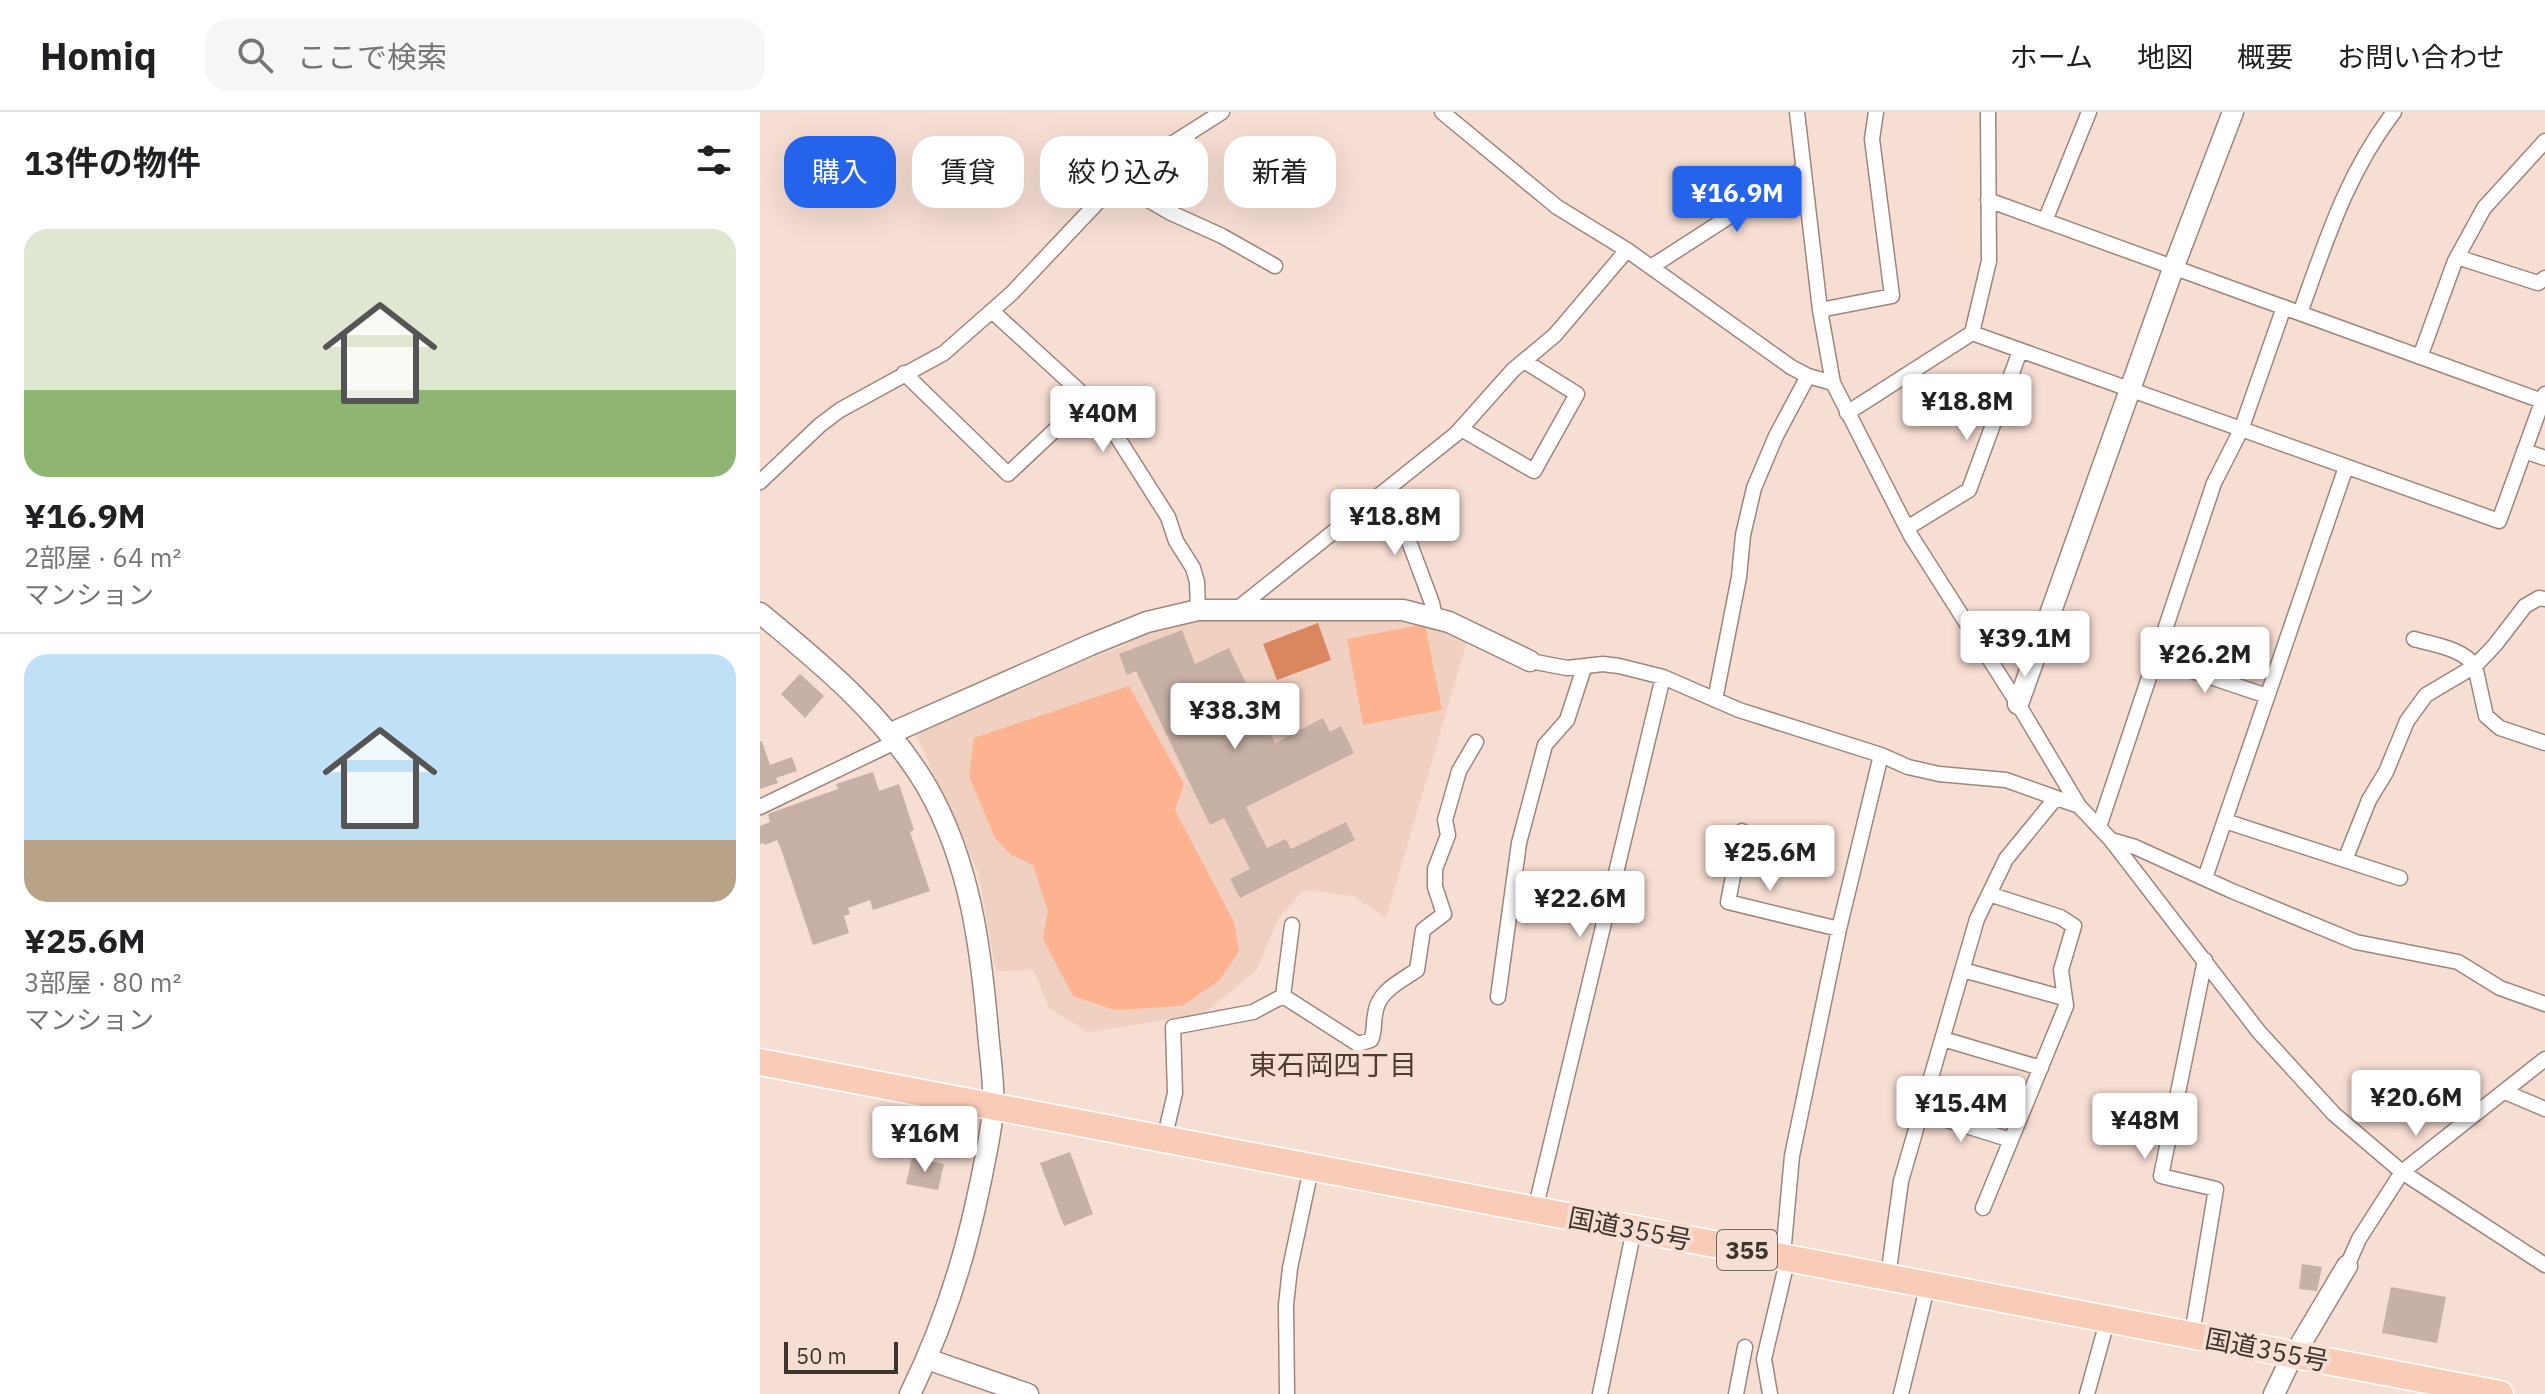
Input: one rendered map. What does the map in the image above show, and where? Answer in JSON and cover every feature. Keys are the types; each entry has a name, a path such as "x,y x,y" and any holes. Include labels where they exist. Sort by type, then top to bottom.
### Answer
{"highway":[{"name":"国道355号","path":"760,1062 2500,1394"}],"street":[{"path":"1186,136 1222,112"},
{"path":"1442,112 1557,207 1627,250 1808,376 1833,383"},
{"path":"1797,112 1820,310 1833,383 1907,528 2079,806 2111,840 2259,1032 2334,1114 2402,1172 2545,1265"},
{"path":"1820,310 1892,296 1872,139 1876,112"},
{"path":"1847,413 1972,333 1989,261 1988,112"},
{"path":"2045,221 2089,112"},
{"path":"2018,704 2174,266 2233,112"},
{"path":"2300,313 2338,210 2360,162 2394,112"},
{"path":"2420,357 2457,257 2484,208 2545,141"},
{"path":"1651,267 1803,169"},
{"path":"1972,333 2499,521 2544,398 2420,357 1988,200"},
{"path":"760,482 840,410 944,353 993,312 1092,208"},
{"path":"1162,208 1222,236 1275,266"},
{"path":"1237,609 1461,429 1524,361 1555,335 1627,250"},
{"path":"2457,257 2538,283 2545,278"},
{"path":"2099,827 2214,483 2241,430 2284,307"},
{"path":"993,312 1089,398 1168,517 1176,541 1193,568 1198,610"},
{"path":"1907,528 1969,490 2020,351"},
{"path":"1461,429 1534,471 1577,394 1524,361"},
{"path":"904,373 1008,474 1089,398"},
{"path":"1715,700 1754,488 1776,436 1808,376"},
{"path":"2524,451 2545,458"},
{"path":"2205,878 2346,467"},
{"path":"1389,488 1435,617"},
{"path":"2345,860 2369,800 2386,772 2407,721 2426,695 2475,666 2525,606 2539,598 2545,599"},
{"path":"760,807 892,738 1090,645 1147,622 1198,610 1237,609 1403,610 1435,617 1530,661 1548,666 1584,668 1603,664 1663,677 1715,700 1881,755 1908,767 1939,774 2006,780 2079,806"},
{"path":"760,613 840,681 892,738 927,788 954,849 976,923 984,980 993,1106 990,1134 955,1289 910,1394"},
{"path":"2414,639 2470,659 2475,666 2486,716 2500,728 2545,743"},
{"path":"2154,658 2267,696"},
{"path":"1498,997 1523,829 1545,745 1567,720 1584,668"},
{"path":"1535,1210 1663,677"},
{"path":"1283,996 1358,1044 1371,1040 1375,1033 1375,1012 1383,994 1417,970 1423,930 1444,914 1435,887 1435,869 1448,835 1445,820 1459,771 1476,742"},
{"path":"1770,1394 1764,1359 1785,1270 1783,1257 1792,1156 1839,929 1881,755"},
{"path":"1888,1277 1901,1181 1977,919 2006,859 2055,799"},
{"path":"2225,821 2400,878"},
{"path":"1742,831 1728,902 1839,929"},
{"path":"2111,840 2135,847 2356,942 2458,962 2500,988 2545,1004"},
{"path":"1983,1208 2066,1006 2061,970 2074,926 2060,917 1989,894"},
{"path":"1283,996 1292,925"},
{"path":"2192,1334 2216,1189 2161,1176 2205,960"},
{"path":"1963,970 2064,998"},
{"path":"1164,1140 1175,1093 1173,1027 1253,1012 1283,996"},
{"path":"1943,1039 2041,1068"},
{"path":"2274,1394 2294,1354 2347,1266 2359,1239 2402,1172 2545,1059"},
{"path":"2505,1092 2545,1109"},
{"path":"1921,1112 2011,1140"},
{"path":"1287,1394 1286,1305 1290,1268 1311,1169"},
{"path":"1600,1394 1634,1229"},
{"path":"1901,1394 1928,1284"},
{"path":"2087,1394 2108,1318"},
{"path":"1736,1394 1745,1347"},
{"path":"927,1359 1028,1394"}],"shaded area":[{"path":"1374,612 1424,621 1467,641 1386,918 1353,896 1304,890 1279,917 1256,971 1203,1014 1088,1032 1049,1008 1034,970 996,971 978,872 916,734 1041,675 1122,647 1161,624 1214,613"},
{"path":"1318,623 1331,660 1277,680 1263,644"},
{"path":"1425,624 1442,710 1363,725 1347,639"},
{"path":"1129,686 1184,784 1175,810 1234,922 1239,951 1220,980 1182,1006 1114,1010 1073,996 1043,939 1048,911 1033,865 1011,855 995,838 969,776 974,738"}],"building":[{"path":"1182,630 1195,664 1229,648 1275,743 1323,718 1330,732 1341,726 1354,753 1246,807 1267,848 1286,839 1291,849 1346,822 1355,840 1240,898 1230,879 1250,869 1224,818 1210,825 1136,671 1127,675 1119,654"},
{"path":"800,674 824,696 805,718 781,694"},
{"path":"760,742 770,765 792,757 797,771 776,778 778,783 760,789"},
{"path":"873,772 879,791 899,784 914,830 910,832 930,891 873,910 870,900 848,908 850,914 844,916 849,933 813,945 777,840 760,844 760,826 770,822 768,814 838,789 836,784"},
{"path":"1070,1152 1093,1214 1064,1226 1040,1163"},
{"path":"912,1157 944,1164 938,1190 906,1184"},
{"path":"2302,1264 2322,1267 2317,1291 2299,1289"},
{"path":"2391,1287 2446,1297 2437,1343 2382,1333"}],"district":[{"name":"東石岡四丁目","path":"1333,1064"}]}
